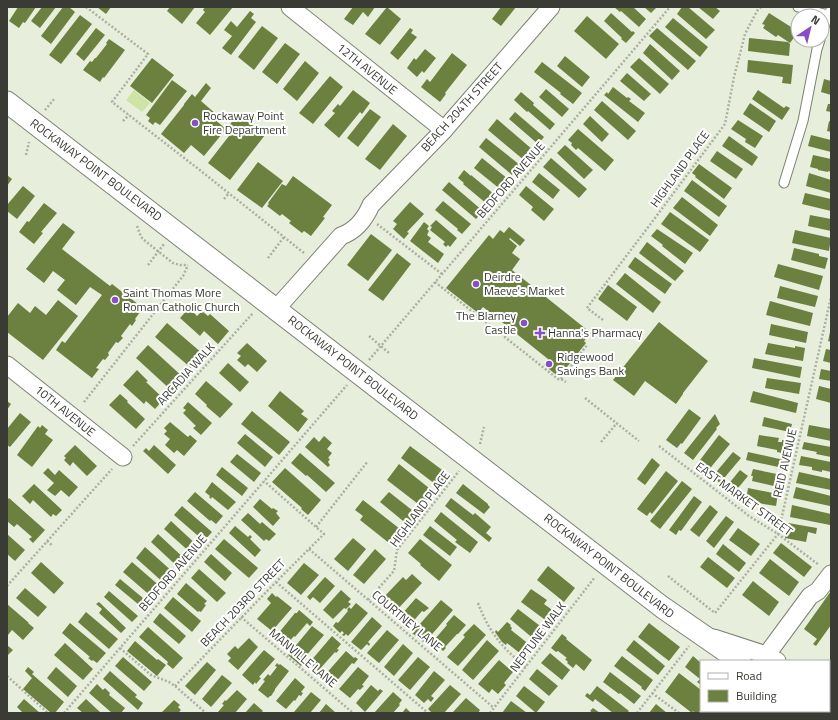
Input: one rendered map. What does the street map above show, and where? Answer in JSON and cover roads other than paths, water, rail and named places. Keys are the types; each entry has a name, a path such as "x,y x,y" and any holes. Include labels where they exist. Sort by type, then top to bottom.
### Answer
{"street":[{"name":"12TH AVENUE","path":"290,7 444,130"},
{"name":"BEACH 204TH STREET","path":"267,308 341,236 343,225 358,210 371,205 444,130 551,7"},
{"name":"ROCKAWAY POINT BOULEVARD","path":"7,102 267,308 662,607 694,639 738,660"},
{"name":"10TH AVENUE","path":"7,365 123,457"},
{"path":"769,659 810,596 811,586 828,563 827,567"},
{"name":"ROCKAWAY POINT BOULEVARD","path":"694,639 769,659"}],"lane":[{"path":"784,182 803,121 817,48"}],"place":[{"name":"Rockaway Point Fire Department","path":"195,123"},
{"name":"Deirdre Maeve's Market","path":"476,284"},
{"name":"Saint Thomas More Roman Catholic Church","path":"115,300"},
{"name":"The Blarney Castle","path":"524,323"},
{"name":"Hanna's Pharmacy","path":"540,333"},
{"name":"Ridgewood Savings Bank","path":"549,364"}]}
